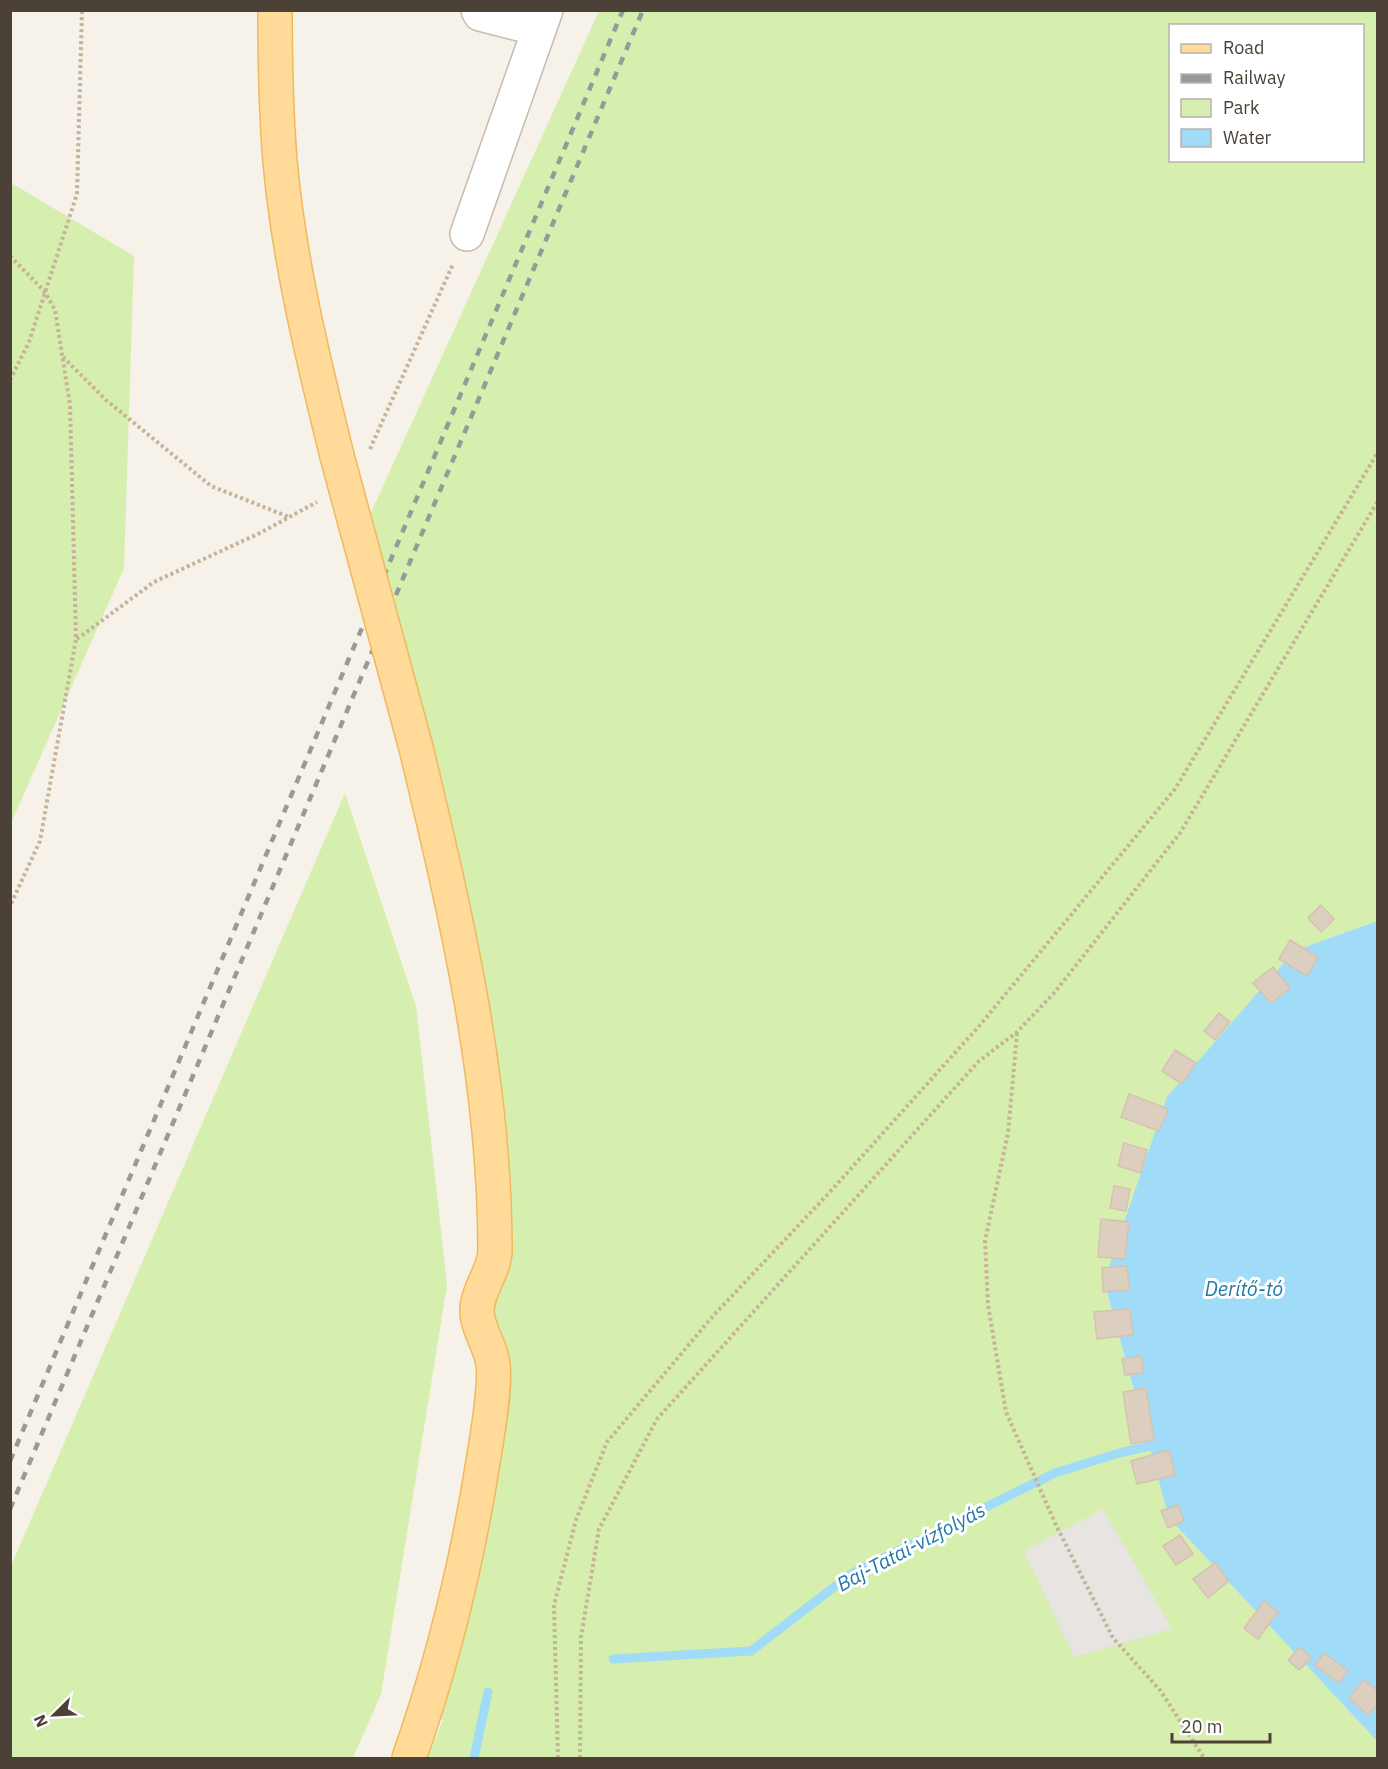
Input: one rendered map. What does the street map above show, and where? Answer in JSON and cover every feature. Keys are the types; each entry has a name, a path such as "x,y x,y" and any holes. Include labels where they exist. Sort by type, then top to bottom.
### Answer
{"main road":[{"path":"275,10 276,87 287,210 300,298 337,456 416,748 474,1003 488,1119 496,1254 477,1309 493,1364 487,1439 464,1572 443,1651 409,1758"}],"street":[{"path":"467,234 543,20 480,14 477,10"}],"path":[{"path":"10,380 29,342 77,194 82,10"},
{"path":"10,256 45,292 55,310 70,405 76,639 40,841 10,906"},
{"path":"63,357 106,400 210,486 290,517"},
{"path":"558,1758 554,1605 576,1520 607,1443 713,1316 829,1193 980,1025 1175,789 1377,452"},
{"path":"580,1758 581,1637 599,1529 657,1419 979,1061 1017,1032 1055,992 1180,833 1377,501"},
{"path":"1017,1032 1008,1133 985,1241 988,1305 1006,1412 1042,1493 1113,1638 1160,1690 1204,1758"}],"green space":[{"path":"599,11 1377,11 1377,921 1294,951 1104,1281 1169,1518 1377,1741 1377,1758 427,1758 443,1720 424,1716 476,1509 488,1119 359,539"},
{"path":"11,183 134,256 124,568 11,823"},
{"path":"345,793 416,1006 447,1285 381,1694 353,1758 11,1758 11,1566"}],"shaded area":[{"path":"1103,1509 1172,1629 1074,1657 1024,1551"}],"water":[{"name":"Derítő-tó","path":"1377,921 1377,1741 1169,1518 1104,1281 1167,1097 1294,951"}],"building":[{"path":"1321,905 1334,919 1321,932 1308,918"},
{"path":"1290,940 1318,957 1307,976 1279,959"},
{"path":"1273,967 1290,988 1271,1003 1253,983"},
{"path":"1219,1013 1230,1022 1215,1040 1204,1031"},
{"path":"1175,1050 1196,1063 1182,1084 1162,1071"},
{"path":"1129,1094 1168,1109 1159,1131 1121,1117"},
{"path":"1124,1143 1147,1150 1141,1173 1118,1166"},
{"path":"1114,1186 1130,1189 1126,1211 1110,1208"},
{"path":"1101,1219 1129,1222 1125,1259 1098,1257"},
{"path":"1127,1266 1129,1290 1103,1292 1102,1268"},
{"path":"1130,1309 1133,1335 1097,1339 1094,1312"},
{"path":"1141,1356 1144,1373 1125,1375 1122,1359"},
{"path":"1146,1388 1154,1440 1131,1444 1123,1392"},
{"path":"1169,1450 1175,1475 1137,1484 1131,1461"},
{"path":"1178,1505 1184,1521 1168,1528 1161,1511"},
{"path":"1180,1535 1193,1554 1176,1565 1163,1546"},
{"path":"1215,1563 1229,1581 1208,1598 1193,1579"},
{"path":"1264,1601 1278,1612 1258,1639 1244,1628"},
{"path":"1300,1647 1311,1658 1299,1670 1288,1660"},
{"path":"1324,1653 1348,1671 1339,1683 1315,1665"},
{"path":"1364,1680 1378,1691 1378,1704 1368,1715 1349,1698"}],"waterway":[{"name":"Baj-Tatai-vízfolyás","path":"613,1659 751,1651 851,1574 1055,1473 1119,1453 1159,1444"},
{"name":"Baj-Tatai-vízfolyás","path":"474,1758 488,1692"}],"railway":[{"path":"10,1461 623,10"},
{"path":"10,1509 643,10"}]}
